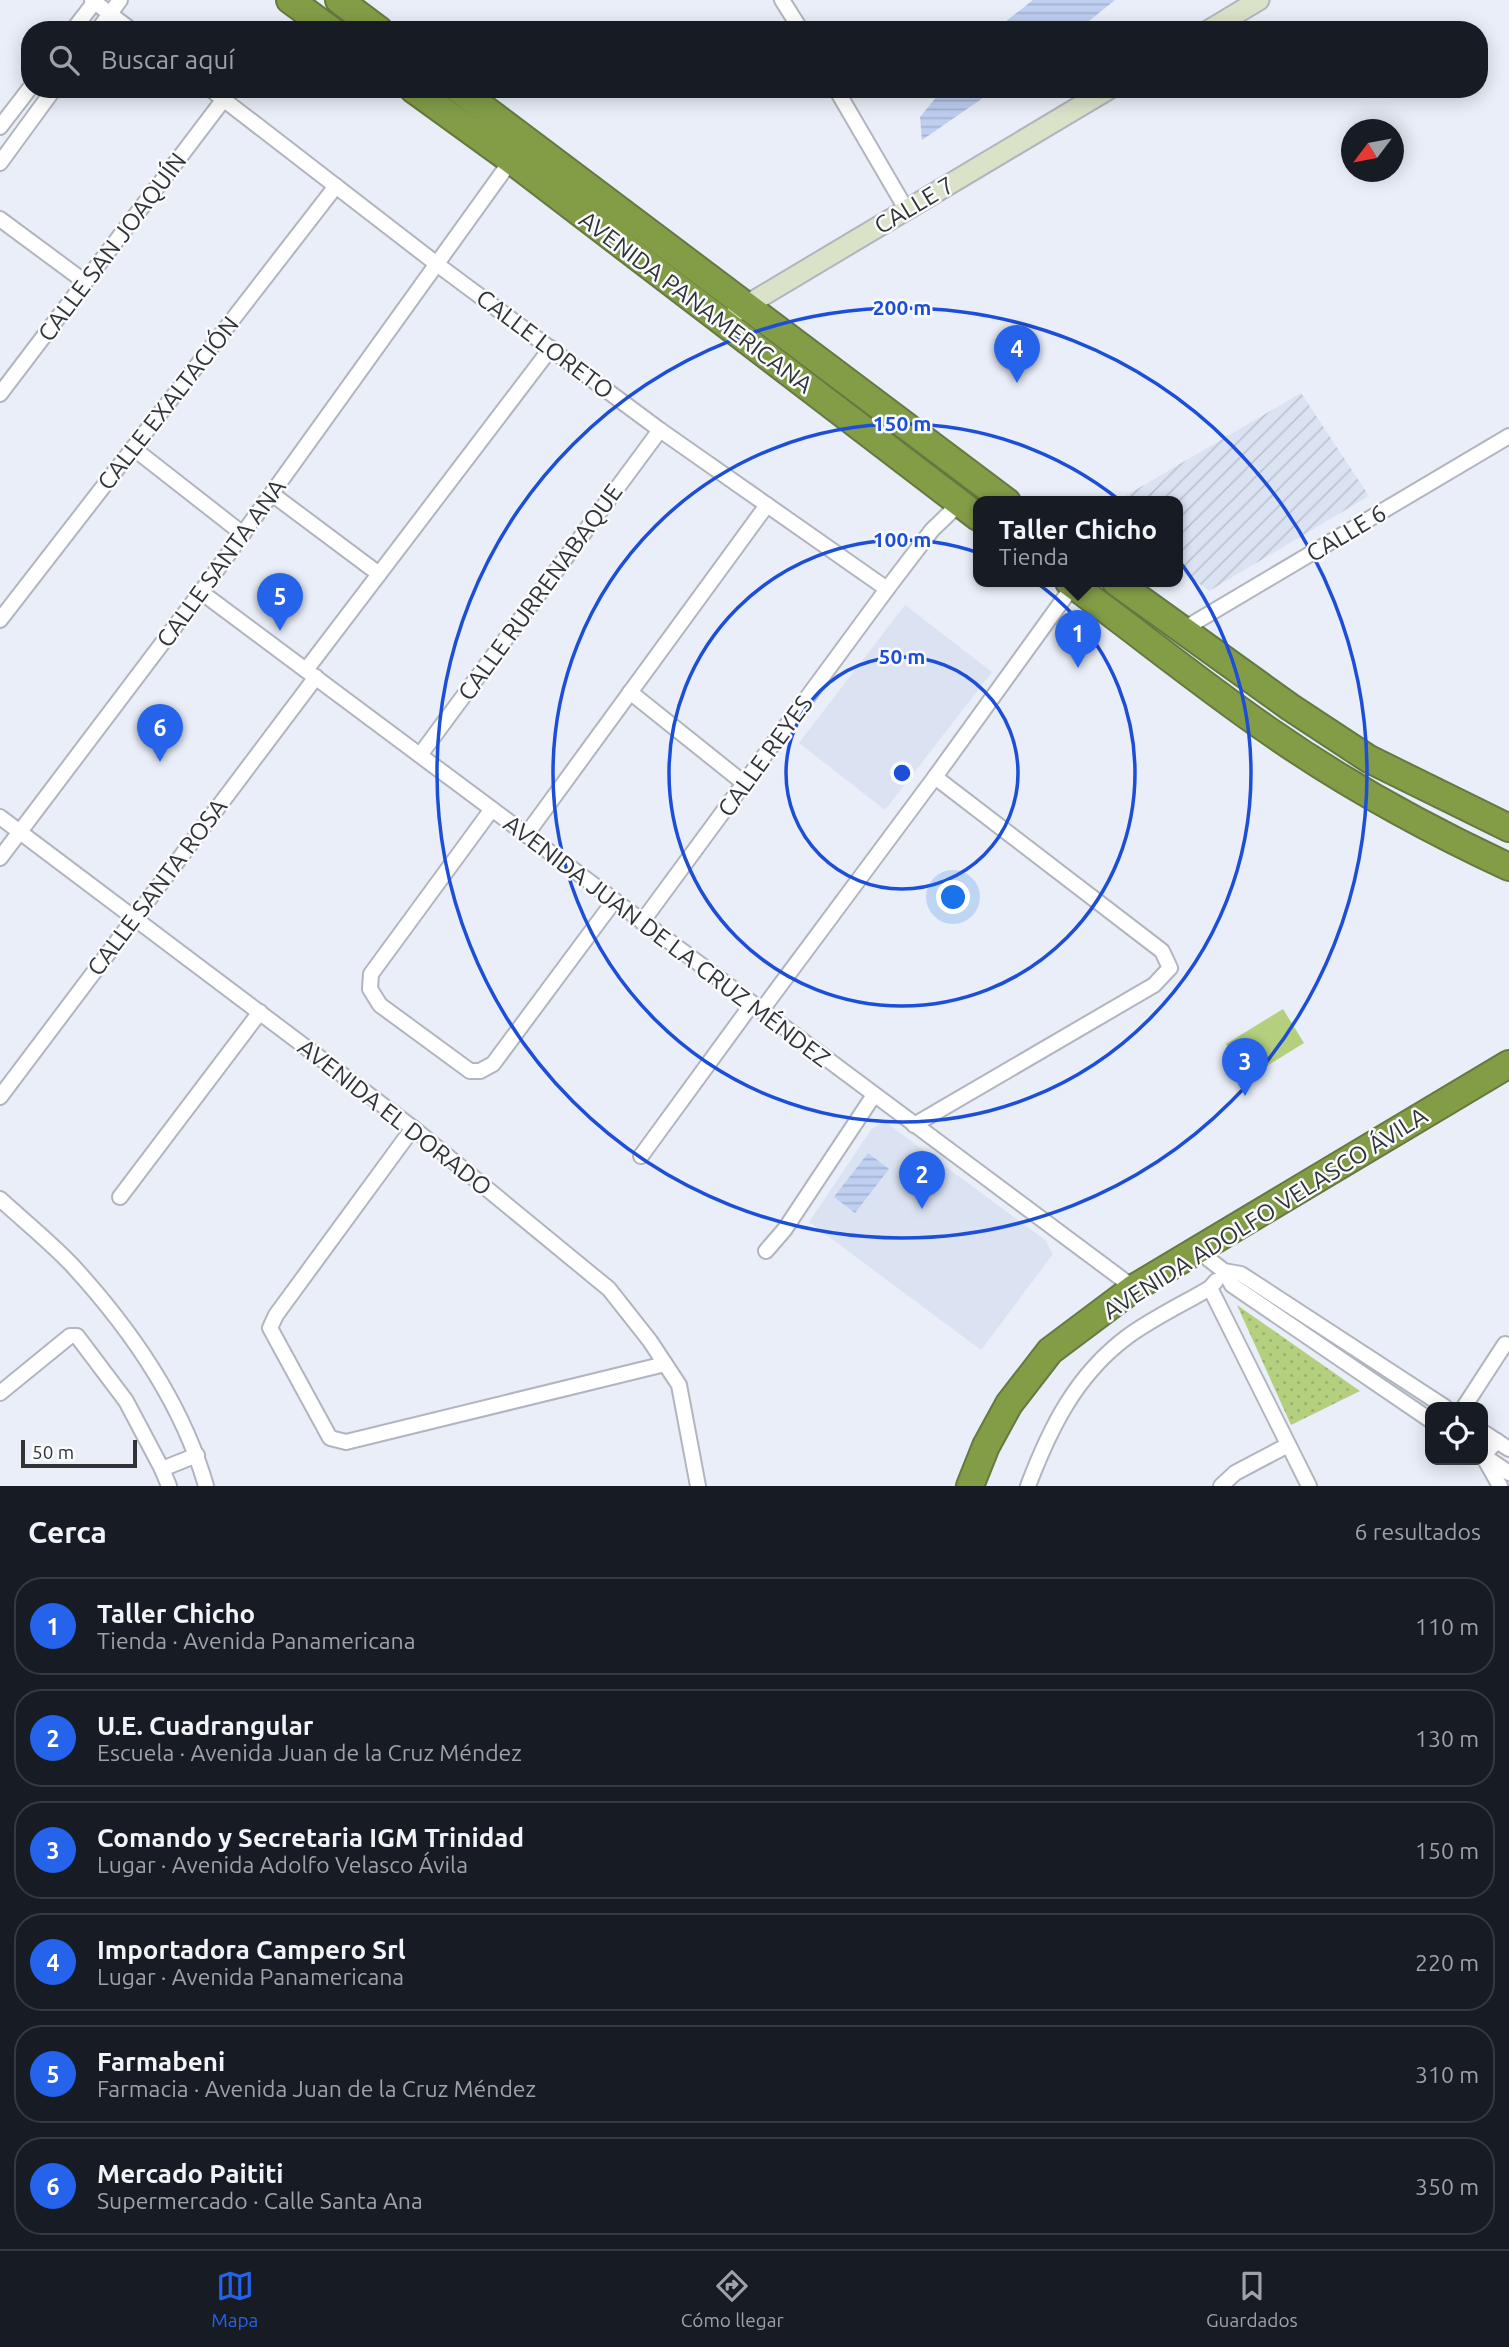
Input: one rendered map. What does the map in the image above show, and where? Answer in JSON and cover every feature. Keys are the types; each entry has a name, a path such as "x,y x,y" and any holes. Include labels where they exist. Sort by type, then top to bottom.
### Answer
{"highway":[{"path":"290,0 319,21"},
{"path":"339,0 367,21"},
{"name":"AVENIDA PANAMERICANA","path":"428,98 518,150 746,305 999,496"},
{"name":"AVENIDA PANAMERICANA","path":"467,98 518,150 720,322 969,510"},
{"path":"1075,587 1269,731 1355,786 1436,833 1509,867"},
{"path":"1123,587 1290,707 1369,759 1509,828"},
{"name":"AVENIDA ADOLFO VELASCO ÁVILA","path":"970,1486 986,1446 1009,1404 1050,1351 1134,1288 1509,1063"}],"street":[{"path":"105,21 120,0"},
{"path":"1224,21 1259,0"},
{"path":"80,21 94,1 119,21"},
{"path":"784,1 795,21"},
{"path":"0,127 22,98"},
{"path":"0,163 47,98"},
{"path":"841,98 906,209"},
{"name":"CALLE 7","path":"720,322 1094,98"},
{"name":"CALLE LORETO","path":"223,99 438,265 660,430 887,589"},
{"name":"CALLE SAN JOAQUÍN","path":"0,394 223,99"},
{"name":"CALLE SANTA ANA","path":"0,858 201,592 518,150"},
{"name":"CALLE EXALTACIÓN","path":"0,620 336,186"},
{"path":"0,219 85,282"},
{"name":"CALLE SANTA ROSA","path":"0,1097 311,674 379,574 551,348"},
{"name":"CALLE RURRENABAQUE","path":"419,755 660,430"},
{"name":"CALLE 6","path":"1182,630 1509,436"},
{"path":"133,448 243,534"},
{"path":"272,494 379,574"},
{"path":"526,835 767,505"},
{"name":"CALLE REYES","path":"642,922 932,530 969,510"},
{"path":"641,1156 935,777 1069,587"},
{"name":"AVENIDA JUAN DE LA CRUZ MÉNDEZ","path":"201,592 1134,1288"},
{"path":"630,692 746,784"},
{"path":"914,1125 1154,985 1170,968 1162,951 935,777"},
{"path":"492,809 371,974 370,989 380,1005 470,1071 480,1071 493,1064 614,901"},
{"name":"AVENIDA EL DORADO","path":"0,817 413,1128 609,1289 650,1341 679,1385 698,1486"},
{"path":"120,1197 260,1012"},
{"path":"766,1251 785,1229 874,1095"},
{"path":"413,1128 276,1315 270,1328 330,1438 346,1442 665,1364"},
{"path":"0,1199 69,1263 120,1321 152,1368 184,1425 206,1486"},
{"path":"1198,1251 1224,1270 1241,1274 1437,1402"},
{"path":"1028,1486 1044,1444 1064,1405 1091,1369 1128,1337 1210,1288 1224,1270"},
{"path":"1224,1270 1232,1285 1425,1417"},
{"path":"1210,1288 1309,1486"},
{"path":"0,1393 70,1336 78,1336 126,1401 169,1486"},
{"path":"1467,1402 1505,1344"},
{"path":"1488,1435 1503,1445"},
{"path":"1221,1486 1235,1473 1288,1445"},
{"path":"162,1469 197,1455"},
{"path":"1488,1458 1509,1473"},
{"path":"1488,1464 1500,1486"}],"shaded area":[{"path":"1301,393 1369,496 1209,591 1183,572 1183,496 1125,496"},
{"path":"905,605 992,672 885,810 799,743"},
{"path":"884,1121 1045,1240 1053,1254 981,1350 809,1222 871,1130"}],"green space":[{"path":"1283,1009 1304,1043 1247,1078 1226,1044"},
{"path":"1237,1305 1360,1391 1291,1425"}],"water":[{"path":"1033,0 1115,0 1089,21 1006,21"},
{"path":"936,98 983,98 922,140 920,117"},
{"path":"868,1153 889,1169 855,1213 834,1197"}],"place":[{"name":"Importadora Campero Srl","path":"1017,383"},
{"name":"Farmabeni","path":"280,631"},
{"name":"Taller Chicho","path":"1078,668"},
{"name":"Mercado Paititi","path":"160,762"},
{"name":"Comando y Secretaria IGM Trinidad","path":"1245,1096"},
{"name":"U.E. Cuadrangular","path":"922,1209"}]}
